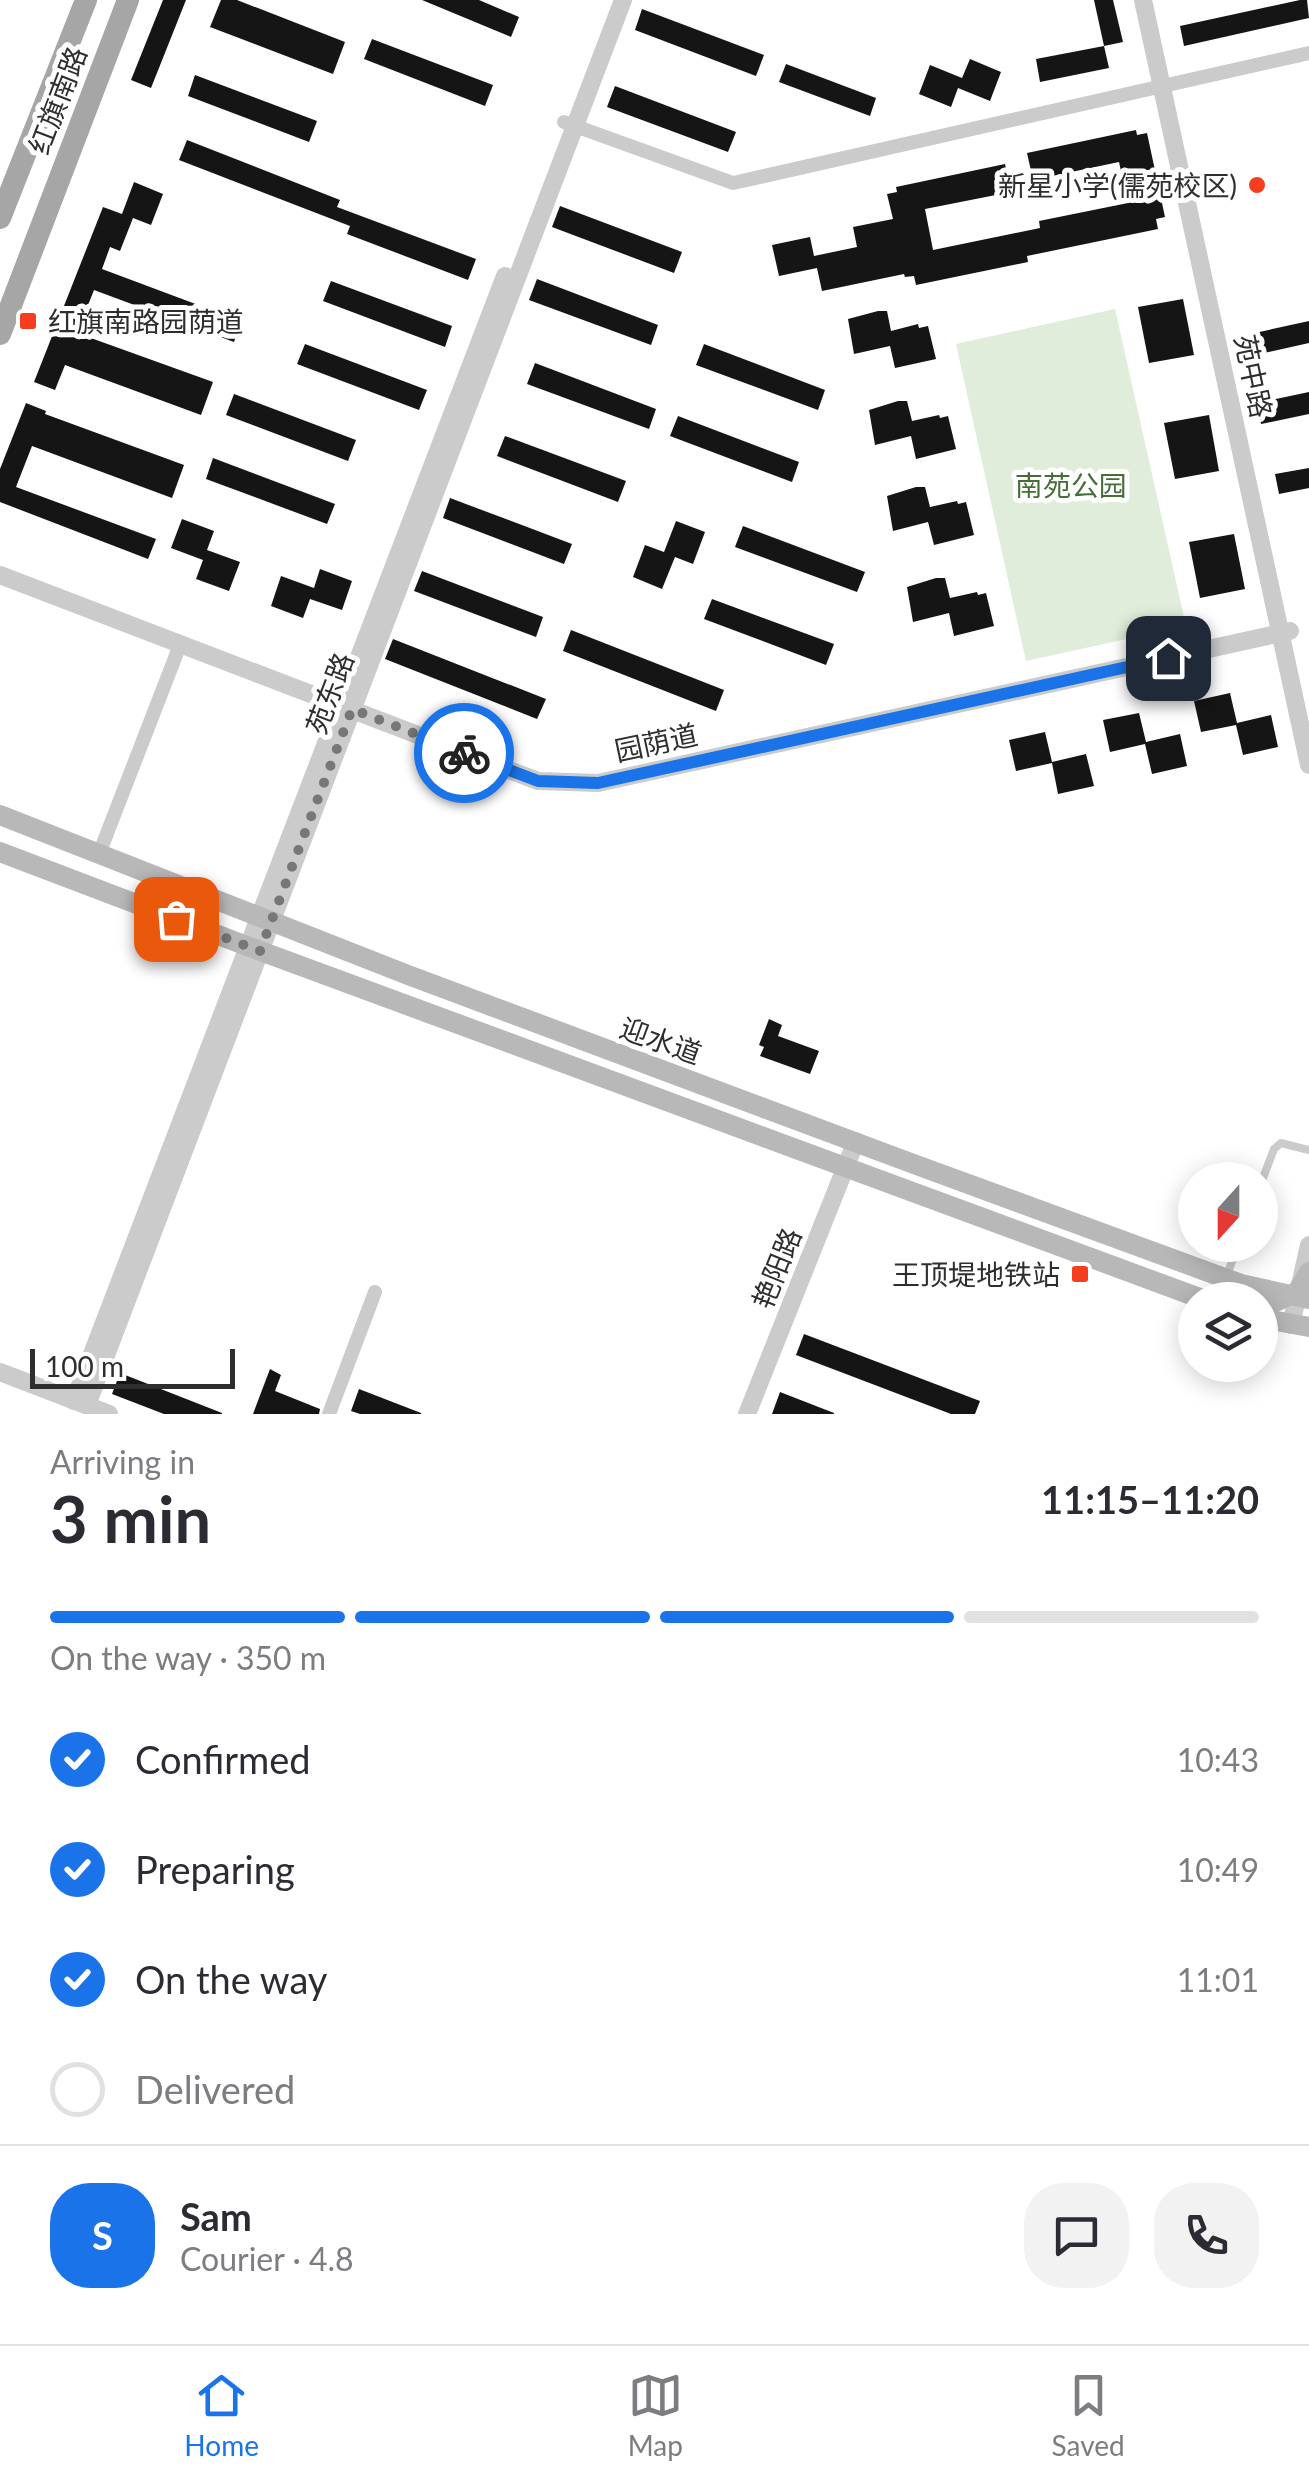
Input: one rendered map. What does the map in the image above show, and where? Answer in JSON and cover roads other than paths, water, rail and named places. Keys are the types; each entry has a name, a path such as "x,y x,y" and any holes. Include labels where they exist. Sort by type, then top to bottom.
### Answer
{"main road":[{"name":"红旗南路","path":"0,218 86,0"},
{"name":"红旗南路","path":"0,334 128,0"},
{"name":"迎水道","path":"0,815 408,975 1226,1278 1302,1290"},
{"name":"迎水道","path":"0,852 1178,1290"},
{"path":"1278,1301 1302,1290"}],"street":[{"name":"苑东路","path":"81,1403 569,124 611,0"},
{"name":"苑东路","path":"569,124 623,0"},
{"name":"苑中路","path":"1144,0 1167,84 1309,727"},
{"name":"苑中路","path":"1154,0 1167,84"},
{"path":"569,124 733,183 1309,53"},
{"name":"园荫道","path":"0,574 538,781 598,783 1286,632"},
{"name":"苑中路","path":"1286,632 1309,765"},
{"path":"99,854 180,645"},
{"name":"艳阳路","path":"747,1414 856,1142"},
{"path":"1300,1326 1309,1245"},
{"path":"329,1414 375,1292"},
{"path":"0,1372 110,1414"}],"lane":[{"path":"1269,1162 1280,1143 1309,1150"},
{"path":"1226,1278 1232,1262"}],"place":[{"name":"新星小学(儒苑校区)","path":"1257,185"},
{"name":"红旗南路园荫道","path":"28,321"},
{"name":"王顶堤地铁站","path":"1080,1274"}],"park label":[{"name":"南苑公园","path":"1071,485"}]}
